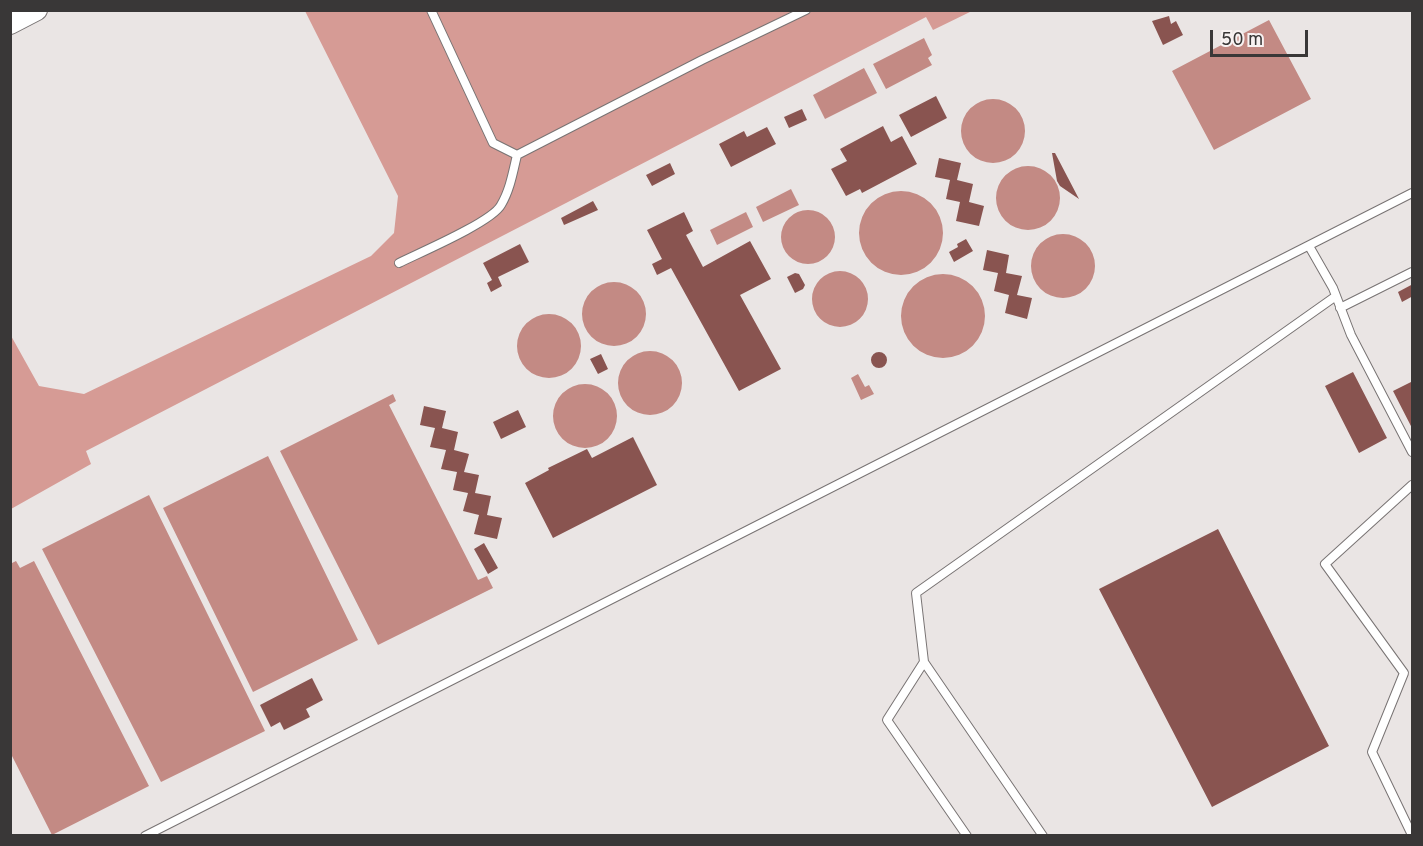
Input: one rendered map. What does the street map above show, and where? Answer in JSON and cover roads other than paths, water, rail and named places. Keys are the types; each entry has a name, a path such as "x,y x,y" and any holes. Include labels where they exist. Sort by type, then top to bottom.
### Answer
{"street":[{"path":"10,24 38,10"}],"lane":[{"path":"431,10 493,143 517,156"},
{"path":"399,263 478,224 500,208 509,189 517,156 702,60 806,10"},
{"path":"145,836 1413,193"},
{"path":"1309,246 1336,296 1351,335 1413,452"},
{"path":"1340,308 1413,273"},
{"path":"1043,836 924,662 916,593 1336,296"},
{"path":"1413,485 1324,564 1404,673 1372,752 1413,835"},
{"path":"924,662 887,720 967,836"}]}
